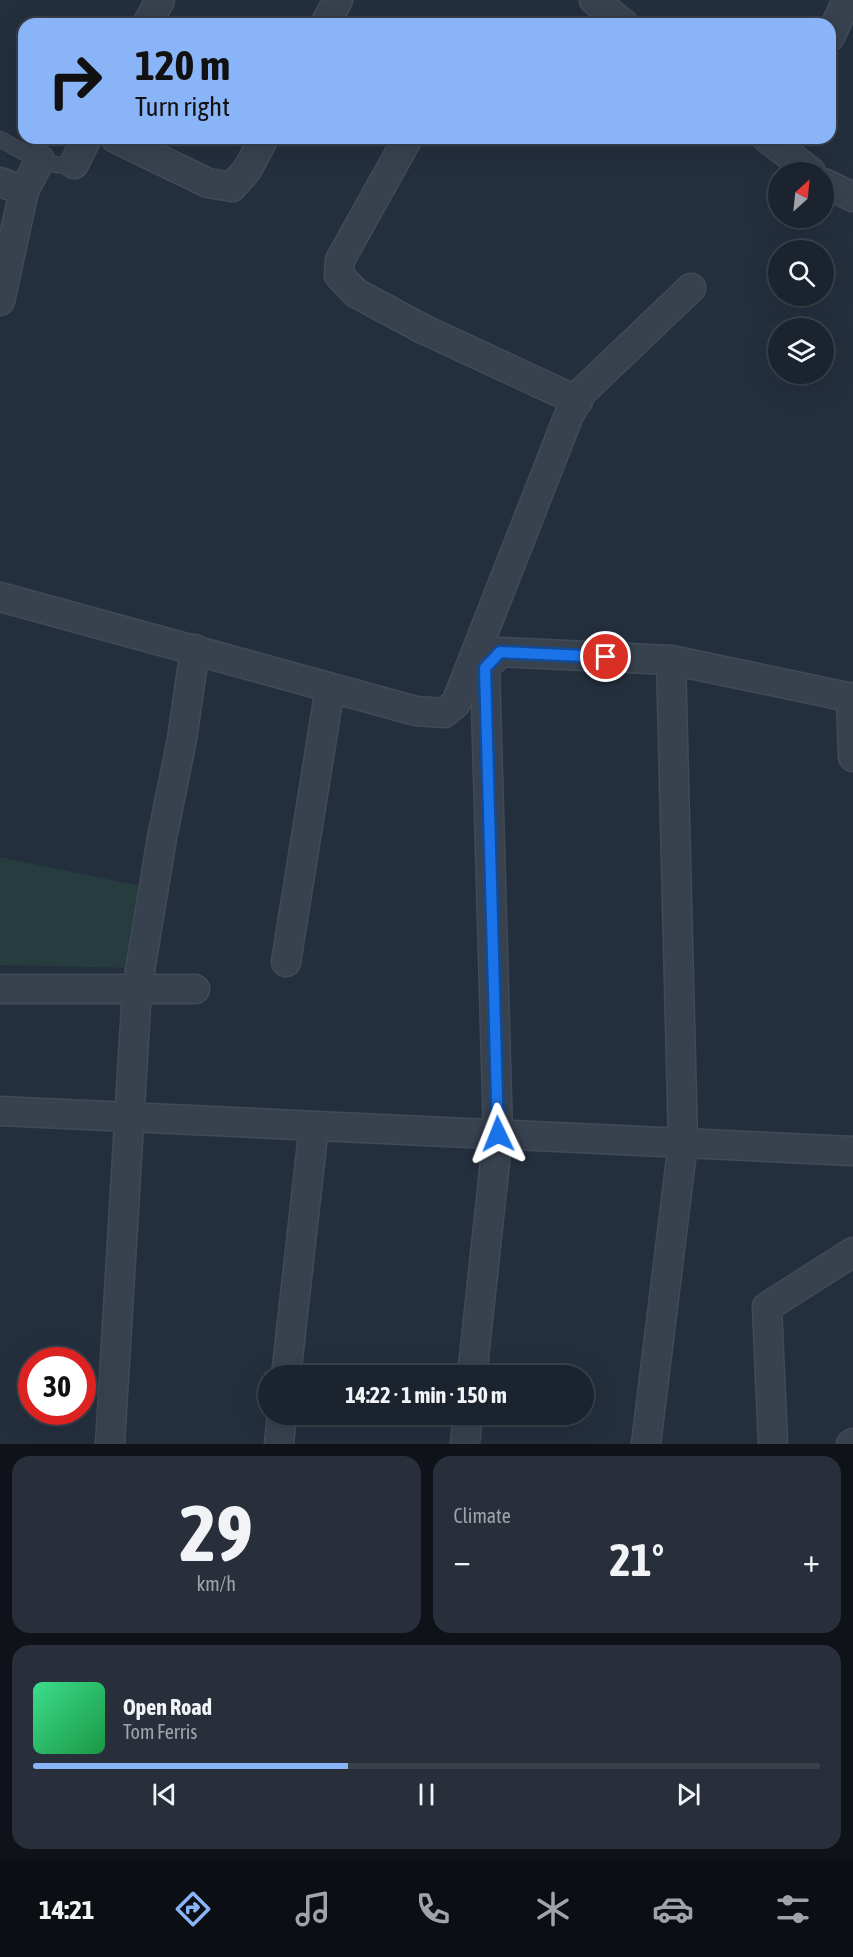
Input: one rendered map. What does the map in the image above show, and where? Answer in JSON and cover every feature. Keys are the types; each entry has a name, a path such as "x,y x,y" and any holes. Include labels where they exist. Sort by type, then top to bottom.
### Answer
{"street":[{"path":"150,18 160,0"},
{"path":"328,18 338,0"},
{"path":"594,0 623,14"},
{"path":"836,25 847,0"},
{"path":"74,164 84,144"},
{"path":"127,144 208,183 232,186 248,170 261,144"},
{"path":"405,144 340,260 339,275 356,293 423,329 578,400"},
{"path":"779,144 800,162"},
{"path":"0,301 12,187 40,160"},
{"path":"834,188 853,197"},
{"path":"0,597 417,711 444,713 456,703 569,415 584,391 691,288"},
{"path":"110,1444 137,989 162,838 182,739 195,649"},
{"path":"473,1365 498,1134 485,668 500,652 670,660 852,697 853,757"},
{"path":"646,1444 683,1143 670,660"},
{"path":"286,962 330,688"},
{"path":"0,989 195,989"},
{"path":"0,1111 853,1151"},
{"path":"287,1365 314,1126"},
{"path":"773,1444 767,1307 853,1252"},
{"path":"279,1444 281,1425"},
{"path":"465,1444 467,1425"}],"lane":[{"path":"0,139 40,160 62,167 74,164"}],"green space":[{"path":"0,857 150,888 134,968 0,965"}],"route":[{"path":"498,1134 485,668 500,652 606,657"}]}
